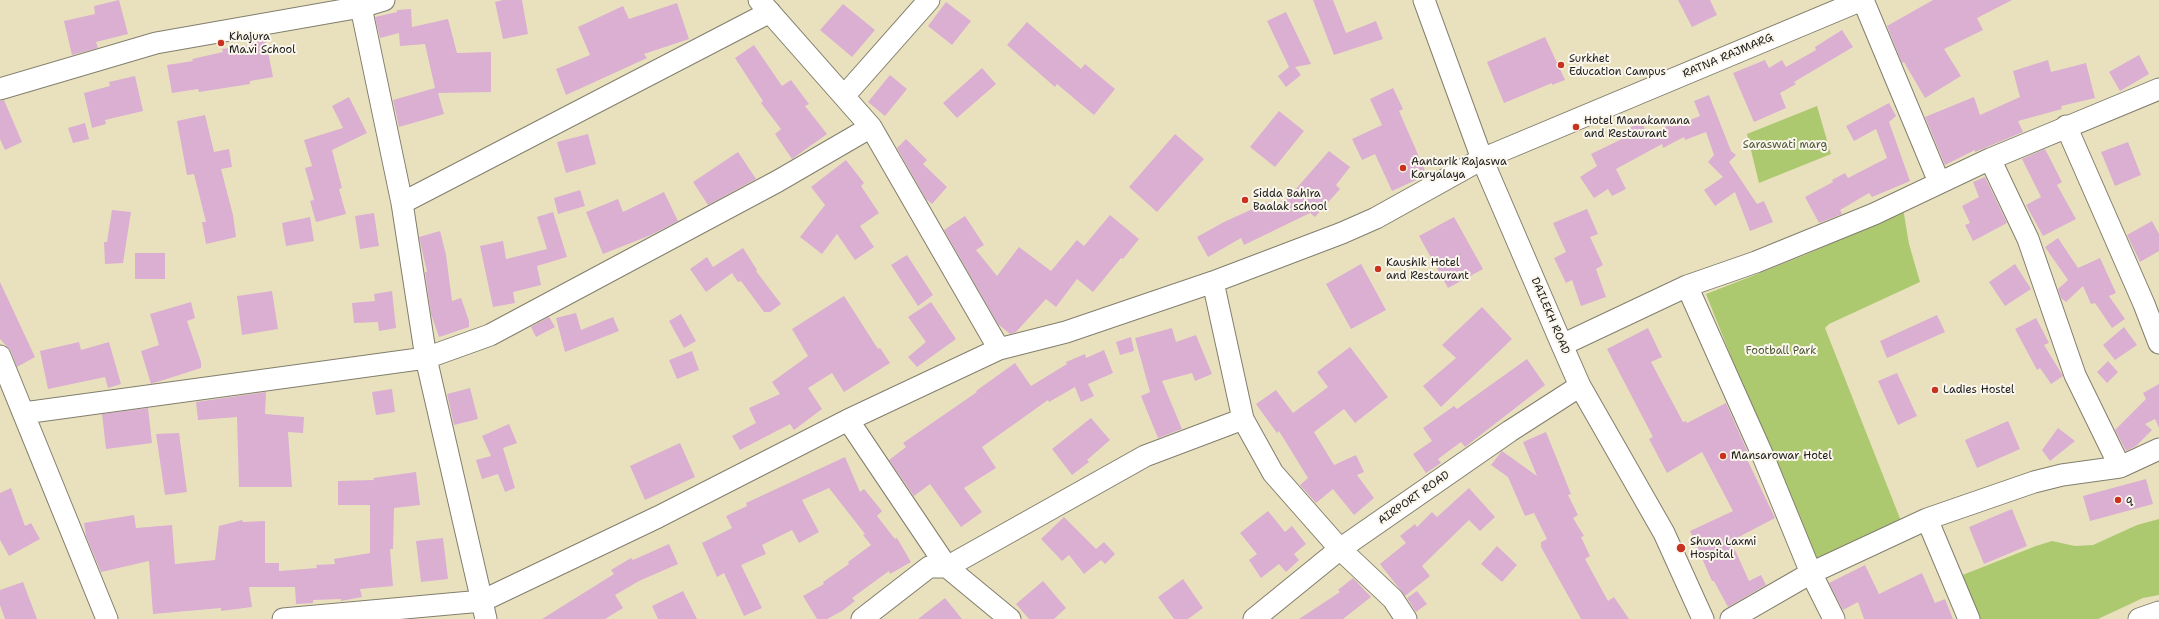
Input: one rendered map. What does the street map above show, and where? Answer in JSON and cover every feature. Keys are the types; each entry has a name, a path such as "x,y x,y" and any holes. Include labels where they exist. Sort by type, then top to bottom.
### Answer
{"street":[{"path":"0,89 156,43 361,7 384,0"},
{"path":"845,95 929,0"},
{"name":"DAILEKH ROAD","path":"1424,0 1482,159 1580,386 1630,469 1664,533 1702,619"},
{"path":"1862,0 1939,182"},
{"name":"RATNA RAJMARG","path":"484,610 658,517 848,420 999,349 1066,332 1213,282 1376,218 1482,159 1862,0"},
{"path":"402,203 765,6 845,95 871,127 999,349"},
{"path":"283,619 484,610 426,358 402,203 361,7"},
{"path":"1562,345 1687,286 1756,262 1874,214 1990,159 2066,126 2159,89"},
{"path":"2066,126 2151,301 2159,343"},
{"path":"24,413 426,358 490,335 778,181 871,127"},
{"path":"1990,159 2028,239 2075,375 2120,467"},
{"path":"1213,282 1243,419 1273,473 1340,549 1393,599 1406,619"},
{"path":"1687,286 1763,456 1810,573 1834,619"},
{"path":"0,356 107,619"},
{"name":"AIRPORT ROAD","path":"1254,619 1340,549 1510,431 1580,386"},
{"path":"862,619 929,567 947,567 1145,456 1243,419"},
{"path":"848,420 947,567 1010,619"},
{"path":"1732,619 1810,573 1927,519 2034,482 2062,475 2120,467 2159,449"},
{"path":"1927,519 1969,619"},
{"path":"2139,619 2159,612"}],"green space":[{"name":"Saraswati marg","path":"1817,106 1831,154 1759,183 1747,134"},
{"name":"Football Park","path":"1903,208 1909,244 1920,282 1829,324 1825,328 1901,521 1813,562 1706,294 1831,244"},
{"path":"2159,519 2159,595 2143,598 2098,619 1976,619 1960,576 2052,541 2075,546 2093,545 2137,525"}],"building":[{"path":"119,0 128,34 96,42 98,48 72,55 64,21 95,14 94,6"},
{"path":"503,0 522,0 528,34 503,39 495,2"},
{"path":"1313,0 1333,0 1346,33 1376,21 1383,39 1334,55"},
{"path":"1678,0 1710,0 1717,15 1692,27"},
{"path":"1933,0 2012,0 1977,18 1983,30 1944,49 1961,76 1925,98 1904,62 1902,63 1887,26"},
{"path":"946,2 971,21 952,45 928,26"},
{"path":"677,3 689,39 644,54 647,58 566,95 556,69 590,55 578,27 623,6 629,19"},
{"path":"843,4 875,30 852,57 820,30"},
{"path":"411,9 412,27 448,19 457,53 491,52 491,92 438,93 444,114 399,127 393,100 435,88 425,44 400,46 399,33 380,38 375,17 397,12 397,10"},
{"path":"1286,12 1311,64 1295,67 1301,75 1286,87 1278,76 1289,67 1267,21"},
{"path":"1027,22 1081,69 1085,64 1115,89 1094,115 1057,84 1055,87 1007,45"},
{"path":"1842,30 1853,47 1794,82 1796,84 1780,93 1786,108 1754,122 1733,73 1765,60 1769,68 1782,60 1786,67 1816,50 1815,47"},
{"path":"265,36 273,77 250,81 250,84 199,92 198,89 172,93 167,65 193,61 192,59 223,52 222,49 252,45 251,38"},
{"path":"1545,37 1565,80 1552,85 1552,83 1504,103 1487,62"},
{"path":"754,45 782,86 791,80 809,104 805,106 827,134 792,159 775,134 781,129 761,103 763,101 735,58"},
{"path":"2139,55 2149,74 2120,91 2109,72"},
{"path":"2048,60 2051,72 2086,63 2095,98 2061,106 2062,109 2018,121 2023,132 1975,152 1975,150 1945,165 1925,117 1974,97 1980,115 2020,97 2013,71"},
{"path":"982,68 996,84 957,118 943,103"},
{"path":"890,75 907,89 885,116 868,102"},
{"path":"135,76 143,111 105,120 106,124 92,128 84,93 110,86 109,82"},
{"path":"1393,88 1403,109 1399,111 1427,175 1392,191 1375,154 1362,160 1352,139 1382,125 1370,99"},
{"path":"1709,95 1731,151 1736,155 1729,162 1757,204 1764,201 1773,222 1750,231 1735,192 1715,206 1704,190 1723,177 1708,162 1714,155 1706,132 1685,140 1684,137 1663,148 1662,144 1616,169 1626,189 1612,196 1608,189 1594,198 1580,177 1597,166 1591,154 1624,138 1621,132 1641,122 1648,135 1671,124 1672,127 1700,116 1694,101"},
{"path":"349,97 367,133 332,150 342,188 339,189 346,214 316,222 310,201 314,200 305,168 312,166 304,140 343,128 332,106"},
{"path":"4,100 22,142 5,150 0,139 0,101"},
{"path":"1889,103 1896,116 1889,122 1910,181 1872,197 1869,193 1840,210 1842,214 1819,223 1805,197 1833,182 1832,180 1845,173 1848,178 1887,158 1876,129 1854,141 1846,126"},
{"path":"1279,111 1304,131 1275,167 1250,147"},
{"path":"205,115 214,152 229,149 232,167 221,169 233,215 236,237 206,244 202,222 206,222 194,174 187,175 177,121"},
{"path":"85,123 89,139 73,143 68,128"},
{"path":"588,134 596,164 566,173 557,142"},
{"path":"1175,134 1204,159 1157,212 1129,187"},
{"path":"906,139 927,160 923,164 947,187 932,204 926,199 897,148"},
{"path":"2128,142 2141,175 2115,186 2101,152"},
{"path":"2045,149 2062,182 2057,185 2076,219 2043,236 2026,205 2041,197 2022,159"},
{"path":"1329,151 1350,167 1336,185 1340,189 1315,217 1310,213 1244,245 1241,238 1208,257 1197,237 1224,222 1268,202 1270,207 1288,198"},
{"path":"738,152 756,179 708,205 693,182"},
{"path":"846,160 864,183 861,186 879,213 860,226 874,247 855,260 837,234 822,254 800,237 825,205 811,187"},
{"path":"1985,177 2007,223 1973,241 1965,225 1970,223 1962,206 1979,197 1973,182"},
{"path":"580,190 585,206 558,214 554,198"},
{"path":"664,192 678,221 651,235 603,254 586,212 618,199 623,212"},
{"path":"1587,209 1598,234 1590,237 1603,265 1596,269 1606,297 1581,306 1572,280 1566,283 1554,258 1566,252 1553,223"},
{"path":"112,210 131,212 123,263 105,264 104,242 107,242"},
{"path":"553,212 567,257 537,266 541,285 513,292 515,303 493,307 480,246 503,241 506,259 547,249 537,217"},
{"path":"374,213 379,246 360,249 355,216"},
{"path":"1110,215 1139,239 1123,259 1121,258 1093,292 1077,279 1056,307 1046,299 1016,332 1010,334 998,324 944,230 965,216 984,245 976,250 997,276 1019,247 1051,271 1077,240 1084,246"},
{"path":"310,217 314,241 286,246 282,223"},
{"path":"1454,217 1483,269 1448,288 1419,236"},
{"path":"2152,221 2159,234 2159,251 2140,262 2127,235"},
{"path":"440,231 446,255 452,301 461,298 469,321 469,327 439,337 431,314 425,272 427,272 419,237"},
{"path":"2058,238 2078,268 2100,258 2116,293 2109,296 2125,319 2112,328 2095,303 2091,304 2083,286 2066,302 2061,298 2058,289 2068,280 2045,247"},
{"path":"743,248 757,270 756,271 781,304 770,312 764,312 741,281 738,282 732,273 706,292 690,269 707,257 713,267"},
{"path":"135,253 165,253 165,279 135,279"},
{"path":"907,255 933,295 918,306 891,265"},
{"path":"1361,264 1386,310 1351,329 1326,284"},
{"path":"2015,264 2031,289 2005,306 1989,282"},
{"path":"0,282 35,357 17,367 11,351 0,339"},
{"path":"272,291 278,329 242,335 237,296"},
{"path":"392,291 396,328 379,331 378,322 354,323 352,303 375,301 374,294"},
{"path":"844,296 878,349 880,348 890,363 844,392 832,373 808,388 822,409 794,430 790,424 740,450 732,436 756,423 749,408 780,394 772,382 808,356 792,329"},
{"path":"191,302 195,318 187,321 201,362 201,368 151,384 141,351 159,345 150,314"},
{"path":"931,302 956,339 917,367 908,357 926,342 908,317"},
{"path":"1482,307 1512,339 1441,407 1423,386 1456,358 1442,345"},
{"path":"576,313 581,330 613,317 619,331 565,352 556,318"},
{"path":"681,314 696,341 684,348 669,321"},
{"path":"1937,315 1945,332 1887,358 1880,341"},
{"path":"549,317 555,327 536,337 531,327"},
{"path":"2036,318 2049,343 2044,345 2063,376 2051,384 2040,368 2037,370 2015,329"},
{"path":"2124,327 2137,345 2115,360 2103,345"},
{"path":"1172,328 1176,342 1196,335 1212,374 1195,381 1192,373 1162,381 1182,429 1158,438 1141,396 1150,392 1135,338"},
{"path":"1648,328 1662,357 1651,362 1683,422 1686,421 1687,423 1726,403 1748,453 1745,455 1775,518 1731,541 1749,581 1761,575 1766,585 1728,607 1714,581 1712,581 1690,531 1733,511 1702,452 1667,473 1649,439 1653,437 1607,349"},
{"path":"1131,337 1134,351 1120,355 1116,342"},
{"path":"79,342 81,350 109,342 121,384 108,388 105,377 48,389 40,351"},
{"path":"1350,347 1388,397 1355,423 1344,409 1314,432 1334,465 1356,455 1364,472 1357,475 1374,498 1354,515 1333,489 1316,503 1300,485 1308,478 1279,431 1277,433 1256,404 1276,390 1293,413 1328,387 1317,372"},
{"path":"1104,350 1113,373 1088,384 1094,396 1081,402 1075,387 1049,402 1048,400 982,447 996,468 964,488 982,512 961,527 930,484 914,496 889,460 906,447 903,443 977,392 976,391 1015,363 1031,386 1067,364 1066,362 1085,354 1086,358"},
{"path":"692,351 699,370 677,379 669,360"},
{"path":"1527,359 1545,385 1465,447 1461,442 1438,459 1441,463 1426,473 1413,454 1432,441 1423,428 1454,406 1457,409"},
{"path":"2108,361 2118,372 2107,383 2097,372"},
{"path":"1897,373 1917,416 1898,425 1878,381"},
{"path":"2159,384 2159,428 2155,419 2145,424 2152,430 2136,446 2126,451 2115,430 2146,399 2143,393"},
{"path":"470,388 478,419 454,425 447,394"},
{"path":"392,389 395,412 376,415 372,392"},
{"path":"266,392 265,414 304,417 303,433 288,432 292,487 239,487 237,417 198,420 196,402"},
{"path":"148,408 152,443 106,449 102,414"},
{"path":"1091,418 1110,440 1087,460 1089,462 1072,475 1052,449"},
{"path":"2008,421 2020,449 1977,468 1965,440"},
{"path":"509,424 517,443 503,448 515,488 505,492 498,474 482,479 476,460 491,456 482,436"},
{"path":"2058,428 2075,441 2050,461 2042,450"},
{"path":"1546,432 1571,494 1568,495 1578,515 1573,518 1584,536 1581,537 1590,556 1585,559 1608,601 1614,597 1629,619 1581,619 1541,547 1541,542 1547,539 1534,513 1525,516 1508,477 1491,465 1502,451 1537,476 1523,442"},
{"path":"179,433 187,492 165,495 156,434"},
{"path":"680,443 695,477 645,500 630,466"},
{"path":"845,457 860,492 864,489 882,511 877,516 895,539 897,538 911,562 890,574 889,571 852,598 855,601 842,611 827,619 817,619 803,596 824,584 823,582 849,564 848,562 871,545 863,535 865,534 829,488 802,500 819,532 799,543 792,530 762,545 766,554 741,565 762,608 744,616 724,573 717,577 702,543 732,528 726,516 747,506 746,503"},
{"path":"416,472 420,505 394,508 393,549 390,549 393,586 360,589 362,597 341,601 341,599 313,600 313,603 296,604 295,587 249,587 252,607 221,611 221,608 153,614 149,561 101,572 86,536 84,523 134,515 136,528 172,525 175,564 215,560 219,526 242,520 243,522 265,521 265,563 279,563 279,571 317,568 316,565 335,564 334,559 370,553 370,505 338,505 338,481 374,480 373,478"},
{"name":"q","path":"2146,479 2153,504 2090,521 2083,496"},
{"path":"11,488 25,526 31,523 40,539 9,556 0,540 0,493"},
{"path":"1469,488 1495,517 1480,531 1469,520 1422,566 1430,576 1405,596 1380,564 1406,543 1400,536 1415,524 1417,527 1432,512 1437,517"},
{"path":"2012,509 2027,546 1984,564 1969,527"},
{"path":"1268,511 1285,532 1292,526 1306,544 1294,554 1299,560 1286,572 1279,564 1261,578 1249,560 1257,554 1240,533"},
{"path":"1064,517 1096,549 1104,542 1115,554 1105,564 1101,560 1084,574 1069,555 1062,561 1041,539"},
{"path":"443,538 448,579 421,582 416,541"},
{"path":"669,544 678,564 639,581 615,595 623,608 605,619 542,619 614,574 611,570 631,558 633,560"},
{"path":"1497,546 1517,565 1502,582 1481,564"},
{"path":"1865,565 1879,594 1922,573 1935,603 1945,599 1953,619 1864,619 1858,602 1843,610 1829,583"},
{"path":"1353,578 1371,597 1343,619 1299,619 1340,592 1338,590"},
{"path":"1183,579 1203,608 1188,619 1174,619 1158,597"},
{"path":"1043,581 1066,608 1054,619 1029,619 1016,604"},
{"path":"23,582 37,619 5,619 0,605 0,590"},
{"path":"683,591 697,619 658,619 652,606"},
{"path":"1417,591 1427,604 1416,612 1407,598"},
{"path":"945,598 962,619 918,619"}],"place":[{"name":"Khajura Ma.vi School","path":"221,43"},
{"name":"Surkhet Education Campus","path":"1561,65"},
{"name":"Hotel Manakamana and Restaurant","path":"1576,127"},
{"name":"Aantarik Rajaswa Karyalaya","path":"1403,168"},
{"name":"Sidda Bahira Baalak school","path":"1245,200"},
{"name":"Kaushik Hotel and Restaurant","path":"1378,269"},
{"name":"Ladies Hostel","path":"1935,390"},
{"name":"Mansarowar Hotel","path":"1723,456"},
{"name":"q","path":"2118,500"},
{"name":"Shuva Laxmi Hospital","path":"1681,548"}]}
